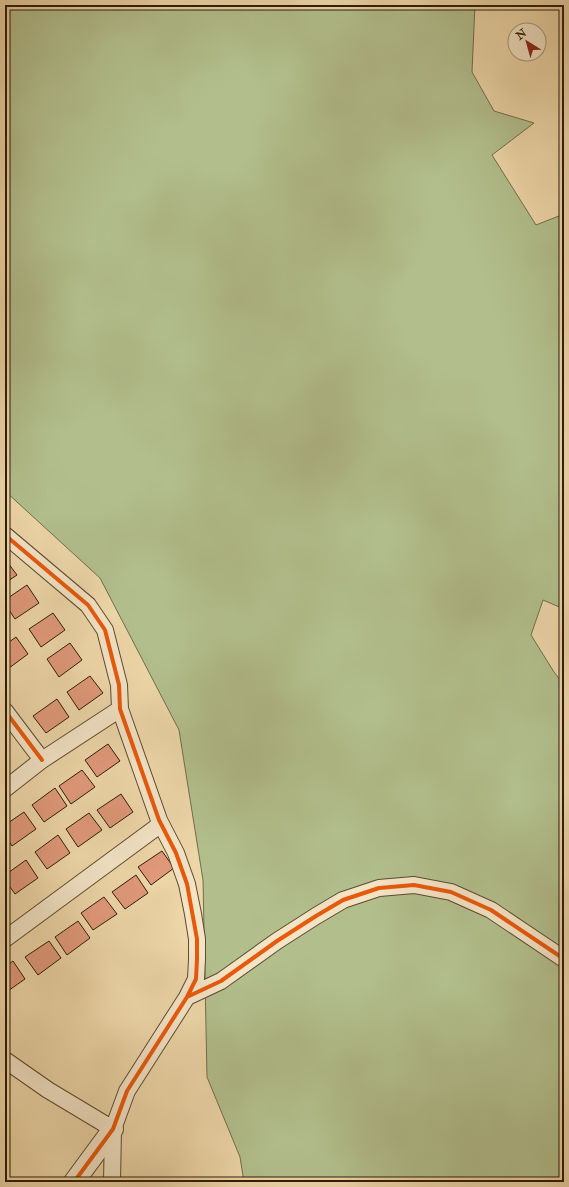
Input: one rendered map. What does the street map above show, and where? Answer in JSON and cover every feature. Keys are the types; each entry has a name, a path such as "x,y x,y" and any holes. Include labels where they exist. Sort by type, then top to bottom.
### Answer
{"street":[{"path":"5,535 88,605 105,630 119,686 120,709 160,824 176,853 187,884 197,939 198,959 196,979 187,998 127,1091 113,1129 74,1182"},
{"path":"5,789 42,760 120,709"},
{"path":"5,711 42,760"},
{"path":"5,939 160,824"},
{"path":"187,998 221,981 278,941 343,900 379,888 414,885 450,892 491,910 564,959"},
{"path":"5,1060 48,1090 113,1129"},
{"path":"112,1182 113,1129"}],"green space":[{"path":"5,5 475,5 472,72 494,111 534,123 492,155 536,225 564,214 564,609 543,600 531,635 564,685 564,1182 244,1182 240,1157 207,1077 203,880 179,730 100,578 5,491"}],"building":[{"path":"5,559 17,575 5,583"},
{"path":"27,585 39,603 15,619 5,604 5,600"},
{"path":"53,613 65,630 41,647 29,629"},
{"path":"16,637 28,654 5,671 5,645"},
{"path":"70,643 82,660 59,677 47,659"},
{"path":"90,676 103,693 79,710 67,692"},
{"path":"57,699 69,717 46,733 33,716"},
{"path":"108,744 120,761 97,777 85,760"},
{"path":"82,770 95,787 71,804 59,786"},
{"path":"55,788 67,806 44,822 32,805"},
{"path":"121,794 133,812 110,828 97,810"},
{"path":"24,812 36,829 12,846 5,835 5,825"},
{"path":"89,813 102,830 78,847 66,829"},
{"path":"58,835 70,853 47,869 35,852"},
{"path":"162,851 174,868 151,885 138,867"},
{"path":"26,860 38,878 15,894 5,880 5,875"},
{"path":"136,875 148,893 125,909 112,892"},
{"path":"104,897 117,914 93,930 81,913"},
{"path":"78,921 90,938 67,955 55,937"},
{"path":"49,941 61,958 38,975 25,957"},
{"path":"13,961 25,979 5,993 5,967"}],"cycle path":[{"path":"5,535 88,605 105,630 119,685 120,709 159,820 176,853 187,884 197,939 196,979 187,997 127,1091 113,1129 74,1182"},
{"path":"5,711 42,760"},
{"path":"187,997 221,981 277,941 343,900 379,888 414,885 451,892 491,910 564,959"}]}
